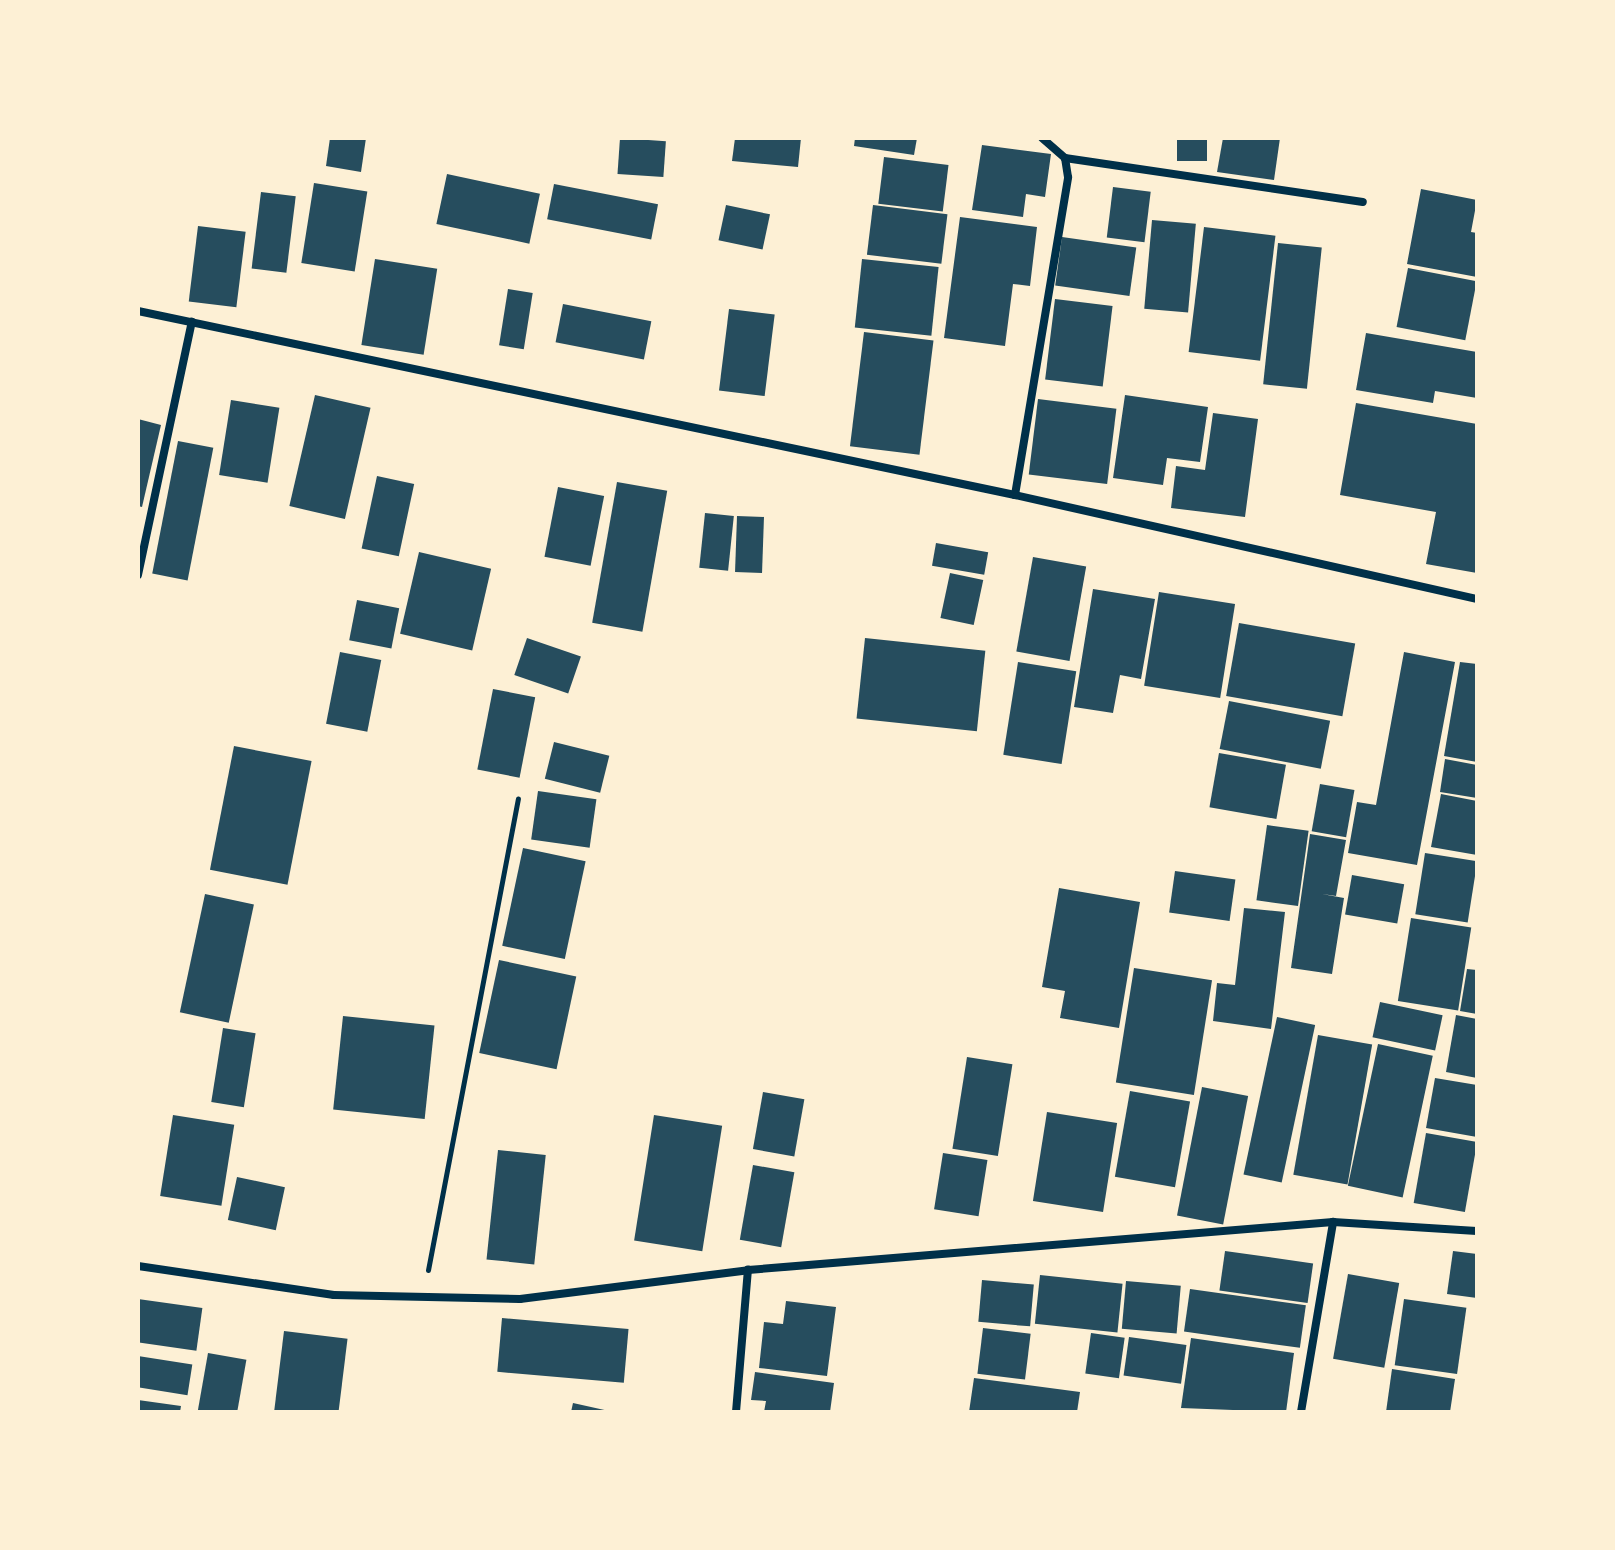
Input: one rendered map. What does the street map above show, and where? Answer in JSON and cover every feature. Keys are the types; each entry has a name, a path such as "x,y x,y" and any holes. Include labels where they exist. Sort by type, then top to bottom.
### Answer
{"street":[{"path":"1042,138 1065,158 1363,202"},
{"path":"1015,495 1068,177 1065,158"},
{"path":"138,311 1015,495 1477,599"},
{"path":"138,575 192,322"},
{"path":"138,1266 302,1292 520,1299 748,1270 1333,1222 1477,1231"},
{"path":"1301,1412 1333,1222"},
{"path":"736,1412 748,1270"}],"path":[{"path":"423,1298 518,799"}],"building":[{"path":"330,138 366,138 361,172 326,166"},
{"path":"620,138 666,141 663,177 617,174"},
{"path":"735,138 801,138 798,167 732,161"},
{"path":"855,138 917,138 914,155 854,146"},
{"path":"1177,138 1207,138 1207,161 1177,161"},
{"path":"1223,138 1280,138 1274,180 1217,172"},
{"path":"982,145 1051,154 1045,197 1026,194 1023,217 972,210"},
{"path":"884,157 949,165 943,212 878,204"},
{"path":"447,174 540,194 529,244 436,224"},
{"path":"314,183 367,191 355,271 301,263"},
{"path":"554,184 658,204 651,240 547,219"},
{"path":"1113,187 1151,192 1145,242 1107,238"},
{"path":"1421,189 1477,200 1471,232 1477,233 1477,277 1407,264"},
{"path":"261,192 296,196 286,273 252,268"},
{"path":"726,205 770,214 763,250 719,240"},
{"path":"873,205 947,214 941,264 867,255"},
{"path":"960,217 1037,227 1030,286 1013,284 1005,346 944,338"},
{"path":"1152,220 1196,224 1188,312 1144,309"},
{"path":"198,226 246,232 236,307 189,301"},
{"path":"1204,227 1275,236 1260,361 1189,352"},
{"path":"1062,237 1136,247 1129,296 1055,286"},
{"path":"1278,243 1322,248 1307,389 1263,384"},
{"path":"375,259 437,269 424,355 361,345"},
{"path":"862,259 939,267 931,336 855,328"},
{"path":"1408,268 1477,281 1465,340 1397,327"},
{"path":"508,289 533,293 524,349 499,345"},
{"path":"1055,299 1113,306 1103,386 1045,379"},
{"path":"563,304 651,321 644,359 556,342"},
{"path":"729,309 775,315 765,396 719,390"},
{"path":"864,332 933,341 919,455 850,446"},
{"path":"1366,333 1477,352 1477,398 1435,391 1433,403 1356,390"},
{"path":"315,395 371,408 345,519 289,506"},
{"path":"1125,395 1208,407 1200,462 1167,458 1163,485 1113,478"},
{"path":"1038,399 1116,409 1107,484 1029,474"},
{"path":"231,400 279,408 268,483 219,475"},
{"path":"1356,403 1477,424 1477,573 1426,564 1436,512 1340,495"},
{"path":"1213,413 1258,419 1245,517 1171,508 1176,466 1205,470"},
{"path":"138,419 161,425 142,507 138,506"},
{"path":"178,441 213,448 188,580 152,574"},
{"path":"377,476 414,484 399,556 362,548"},
{"path":"617,482 667,491 642,632 592,623"},
{"path":"558,487 604,496 591,566 544,557"},
{"path":"705,513 734,516 728,571 699,568"},
{"path":"737,516 764,517 762,573 735,572"},
{"path":"936,543 988,552 984,575 932,566"},
{"path":"419,552 491,569 472,650 400,634"},
{"path":"1033,557 1086,566 1070,661 1016,652"},
{"path":"950,573 983,580 974,625 940,618"},
{"path":"1093,589 1155,599 1141,679 1120,675 1113,713 1074,707"},
{"path":"1159,592 1235,604 1220,698 1144,686"},
{"path":"357,600 399,608 391,648 349,640"},
{"path":"1239,623 1355,643 1342,716 1226,696"},
{"path":"527,638 581,657 568,693 514,675"},
{"path":"865,638 985,651 977,731 857,719"},
{"path":"340,652 381,660 367,732 326,724"},
{"path":"1404,652 1455,662 1417,865 1348,853 1357,802 1376,805"},
{"path":"1018,662 1076,671 1062,764 1003,755"},
{"path":"1460,662 1477,664 1477,762 1444,756"},
{"path":"493,689 535,697 520,778 477,769"},
{"path":"1229,701 1330,721 1321,769 1220,749"},
{"path":"554,742 609,756 600,793 545,779"},
{"path":"234,746 312,761 288,885 210,870"},
{"path":"1219,753 1286,765 1276,819 1209,807"},
{"path":"1445,759 1477,765 1477,798 1440,792"},
{"path":"1320,784 1354,790 1346,837 1312,831"},
{"path":"538,791 596,799 590,848 531,840"},
{"path":"1441,794 1477,801 1477,855 1431,847"},
{"path":"1267,825 1309,831 1298,906 1256,900"},
{"path":"1310,834 1346,840 1336,896 1322,894 1344,898 1332,974 1291,968"},
{"path":"523,848 586,861 565,959 502,946"},
{"path":"1425,853 1477,861 1468,923 1415,914"},
{"path":"1175,871 1235,879 1230,921 1169,913"},
{"path":"1352,875 1404,884 1397,924 1345,914"},
{"path":"1059,888 1140,902 1119,1028 1060,1018 1065,991 1042,987"},
{"path":"205,894 254,904 229,1023 180,1012"},
{"path":"1244,908 1285,912 1271,1029 1213,1021 1217,983 1235,985"},
{"path":"1411,918 1471,928 1458,1011 1398,1001"},
{"path":"499,960 576,976 557,1069 479,1053"},
{"path":"1134,968 1212,980 1194,1095 1116,1083"},
{"path":"1467,969 1477,970 1477,1014 1460,1011"},
{"path":"1380,1002 1443,1015 1435,1051 1373,1037"},
{"path":"1456,1015 1477,1019 1477,1078 1446,1072"},
{"path":"343,1016 434,1026 425,1119 333,1109"},
{"path":"1277,1017 1315,1025 1282,1183 1244,1174"},
{"path":"223,1028 256,1033 244,1107 211,1102"},
{"path":"1318,1035 1372,1045 1348,1184 1293,1175"},
{"path":"1378,1044 1433,1056 1403,1197 1348,1186"},
{"path":"967,1057 1012,1064 998,1156 952,1149"},
{"path":"1435,1078 1477,1085 1477,1137 1426,1128"},
{"path":"1202,1087 1248,1096 1223,1225 1177,1216"},
{"path":"1130,1091 1190,1102 1175,1187 1115,1177"},
{"path":"763,1092 804,1099 794,1156 753,1149"},
{"path":"1047,1112 1117,1123 1103,1212 1033,1201"},
{"path":"173,1115 234,1125 221,1206 160,1196"},
{"path":"654,1115 722,1126 702,1251 634,1240"},
{"path":"1426,1133 1477,1142 1465,1212 1414,1203"},
{"path":"498,1150 546,1155 534,1264 487,1259"},
{"path":"943,1153 987,1160 979,1216 934,1209"},
{"path":"753,1165 794,1172 781,1247 740,1240"},
{"path":"237,1177 285,1187 276,1230 228,1220"},
{"path":"1225,1251 1313,1263 1308,1303 1219,1291"},
{"path":"1453,1251 1477,1254 1477,1298 1447,1294"},
{"path":"1348,1274 1399,1283 1384,1368 1333,1359"},
{"path":"1040,1275 1123,1284 1117,1332 1035,1324"},
{"path":"982,1280 1034,1285 1030,1326 978,1322"},
{"path":"1126,1281 1181,1286 1177,1334 1122,1329"},
{"path":"1190,1289 1306,1305 1300,1348 1184,1332"},
{"path":"138,1299 202,1308 196,1351 138,1342"},
{"path":"1404,1299 1466,1308 1457,1374 1395,1365"},
{"path":"786,1301 836,1307 827,1376 759,1368 764,1322 783,1324"},
{"path":"502,1318 629,1329 624,1383 497,1372"},
{"path":"983,1328 1031,1334 1025,1380 977,1374"},
{"path":"284,1331 348,1339 339,1412 274,1412"},
{"path":"1091,1333 1125,1338 1119,1378 1085,1374"},
{"path":"1129,1337 1186,1345 1181,1384 1124,1376"},
{"path":"1191,1338 1294,1353 1286,1412 1181,1408"},
{"path":"208,1353 246,1360 237,1412 198,1412"},
{"path":"138,1356 192,1365 187,1395 138,1387"},
{"path":"1392,1369 1455,1379 1450,1412 1386,1412"},
{"path":"755,1372 834,1383 830,1412 764,1412 766,1401 751,1400"},
{"path":"974,1378 1080,1392 1077,1412 969,1412"},
{"path":"138,1400 181,1406 180,1412 138,1412"},
{"path":"573,1403 609,1411 609,1412 571,1412"}]}
